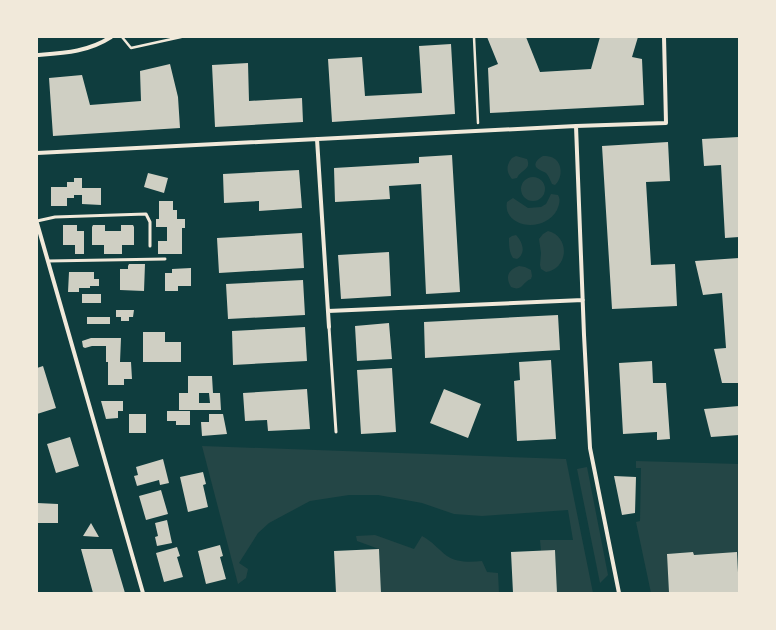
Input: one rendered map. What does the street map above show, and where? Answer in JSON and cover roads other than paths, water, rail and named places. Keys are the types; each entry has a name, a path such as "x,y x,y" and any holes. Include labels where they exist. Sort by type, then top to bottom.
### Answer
{"street":[{"path":"37,55 86,49 99,45 111,37"},
{"path":"37,153 576,126 666,123 664,37"},
{"path":"576,126 590,448 619,593"},
{"path":"317,139 329,327"},
{"path":"37,222 142,593"},
{"path":"328,311 583,300"}],"lane":[{"path":"37,222 55,217 146,214 150,222 150,246"},
{"path":"48,261 165,259"},
{"path":"329,327 336,432"}]}
